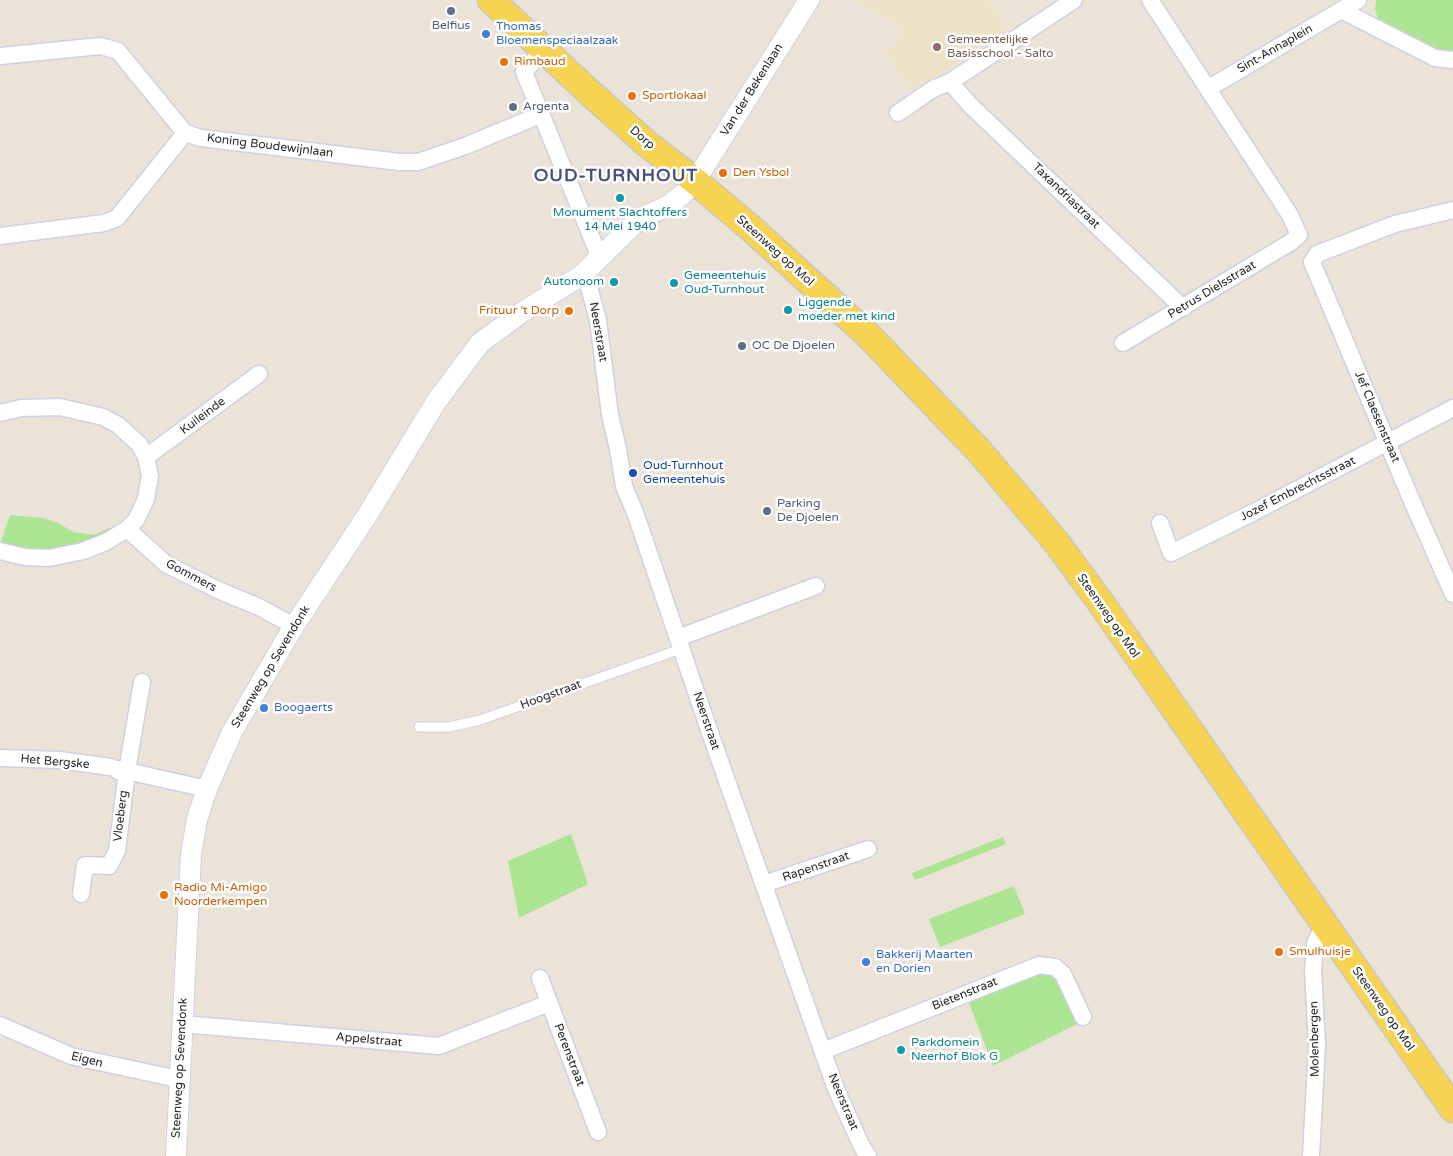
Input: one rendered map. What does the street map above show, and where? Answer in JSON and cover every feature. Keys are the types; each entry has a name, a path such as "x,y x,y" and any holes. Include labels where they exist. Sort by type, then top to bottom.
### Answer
{"main road":[{"name":"Dorp","path":"491,0 540,53 646,143 695,181"},
{"name":"Steenweg op Mol","path":"695,181 754,231 868,335 980,452 1057,543 1101,603 1453,1109"}],"street":[{"name":"Van der Bekenlaan","path":"695,181 809,0"},
{"path":"898,114 933,89 950,82 1074,0"},
{"path":"1150,0 1209,88"},
{"name":"Sint-Annaplein","path":"1209,88 1358,0"},
{"path":"1342,10 1435,58 1453,60"},
{"path":"0,56 100,46 118,51 185,133 117,218 104,224 0,236"},
{"path":"540,53 524,72 600,258"},
{"name":"Taxandriastraat","path":"950,82 970,105 1182,308"},
{"name":"Petrus Dielsstraat","path":"1123,343 1291,242 1299,235 1290,216 1209,88"},
{"name":"Koning Boudewijnlaan","path":"185,133 210,139 400,162 418,162 465,146 540,115"},
{"path":"582,275 639,219 669,205 695,181"},
{"name":"Jef Claesenstraat","path":"1453,210 1395,224 1330,248 1317,254 1312,262 1387,443 1453,594"},
{"name":"Steenweg op Sevendonk","path":"176,1156 178,1079 191,854 198,819 207,789 232,732 294,626 368,514 436,402 480,343 521,312 582,275"},
{"name":"Neerstraat","path":"582,275 589,287 598,320 610,416 624,486 636,515 822,1051 839,1097 868,1156"},
{"name":"Kuileinde","path":"146,457 259,374"},
{"path":"0,413 21,408 46,406 90,413 118,425 139,444 146,457 150,476 149,487 143,506 136,520 127,529 106,542 83,552 49,558 24,557 0,551"},
{"name":"Jozef Embrechtsstraat","path":"1160,523 1171,553 1453,408"},
{"name":"Gommers","path":"127,529 166,564 218,590 259,607 294,626"},
{"name":"Hoogstraat","path":"680,643 816,586"},
{"name":"Vloeberg","path":"81,894 85,865 109,866 117,851 127,771 142,682"},
{"name":"Het Bergske","path":"0,758 59,760 110,768"},
{"name":"Vloeberg","path":"108,847 118,769 207,789"},
{"name":"Rapenstraat","path":"764,884 868,849"},
{"name":"Molenbergen","path":"1311,1156 1317,1044 1313,971 1315,944 1324,924"},
{"name":"Bietenstraat","path":"822,1051 1039,965 1055,967 1063,974 1083,1017"},
{"name":"Perenstraat","path":"540,978 598,1132"},
{"name":"Appelstraat","path":"182,1024 439,1046 549,1003"},
{"name":"Eigen","path":"0,1025 71,1056 178,1079"}],"lane":[{"name":"Hoogstraat","path":"419,727 449,726 480,720 680,643"}],"shaded area":[{"name":"Gemeentelijke Basisschool - Salto","path":"856,0 988,0 1007,29 913,91 888,60 890,58 886,51 896,44 900,27"}],"green space":[{"path":"1376,0 1453,0 1453,51 1437,52 1379,22 1375,9"},
{"path":"10,515 43,518 58,523 73,532 94,535 123,522 94,540 64,549 35,551 10,546 1,542"},
{"path":"571,834 588,884 519,918 508,861"},
{"path":"1003,837 1006,844 915,880 912,873"},
{"path":"1014,886 1025,914 940,947 929,919"},
{"path":"1042,971 1048,971 1058,978 1079,1023 993,1066 968,1000"}],"place":[{"name":"Belfius","path":"451,11"},
{"name":"Thomas Bloemenspeciaalzaak","path":"486,34"},
{"name":"Gemeentelijke Basisschool - Salto","path":"937,47"},
{"name":"Rimbaud","path":"504,62"},
{"name":"Sportlokaal","path":"632,96"},
{"name":"Argenta","path":"513,107"},
{"name":"Den Ysbol","path":"723,173"},
{"name":"Monument Slachtoffers 14 Mei 1940","path":"620,198"},
{"name":"Autonoom","path":"614,282"},
{"name":"Gemeentehuis Oud-Turnhout","path":"674,283"},
{"name":"Liggende moeder met kind","path":"788,310"},
{"name":"Frituur 't Dorp","path":"569,311"},
{"name":"OC De Djoelen","path":"742,346"},
{"name":"Oud-Turnhout Gemeentehuis","path":"633,473"},
{"name":"Parking De Djoelen","path":"767,511"},
{"name":"Boogaerts","path":"264,708"},
{"name":"Radio Mi-Amigo Noorderkempen","path":"164,895"},
{"name":"Smulhuisje","path":"1279,952"},
{"name":"Bakkerij Maarten en Dorien","path":"866,962"},
{"name":"Parkdomein Neerhof Blok G","path":"901,1050"}],"district":[{"name":"OUD-TURNHOUT","path":"616,176"}]}
